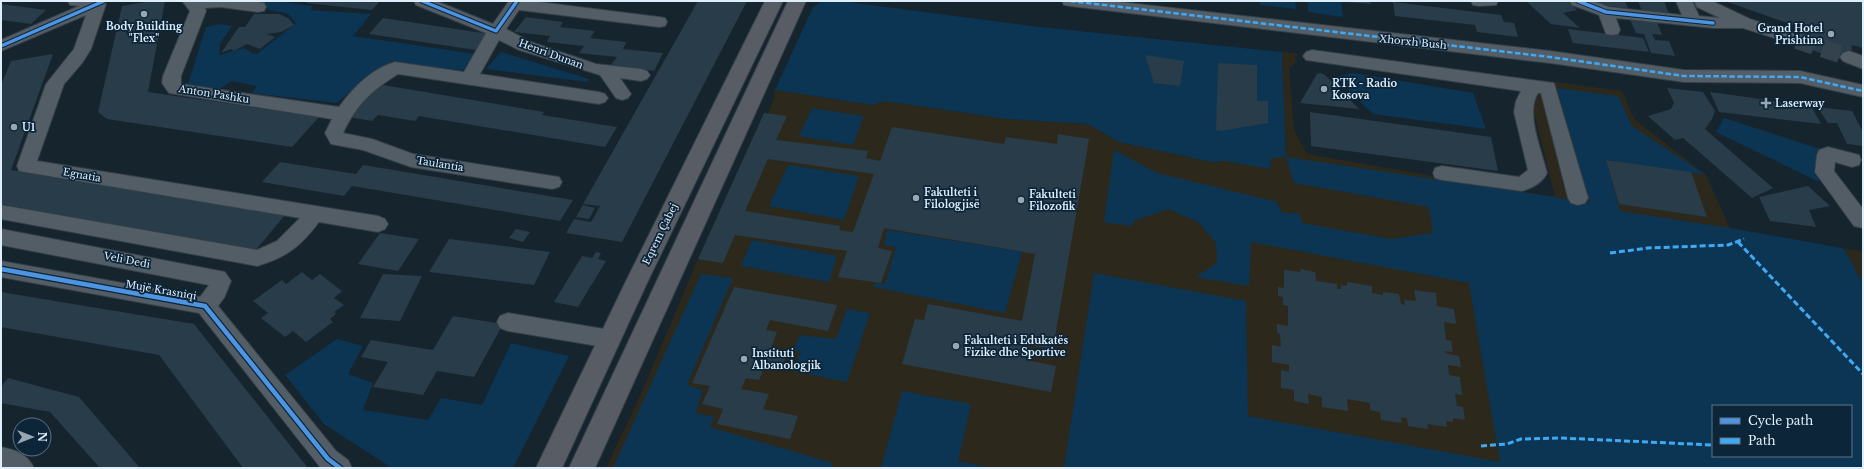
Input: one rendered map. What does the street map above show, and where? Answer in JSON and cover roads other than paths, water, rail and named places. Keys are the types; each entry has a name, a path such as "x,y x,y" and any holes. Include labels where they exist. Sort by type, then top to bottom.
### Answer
{"main road":[{"name":"Eqrem Çabej","path":"549,468 774,1"},
{"path":"582,468 797,1"}],"street":[{"path":"76,1 100,3"},
{"name":"Henri Dunan","path":"422,1 496,31 525,46 594,69 641,75"},
{"name":"Xhorxh Bush","path":"1070,1 1268,26 1550,57 1684,76 1800,77 1863,91"},
{"path":"1479,1 1490,1"},
{"path":"1578,1 1606,12 1713,23 1744,23"},
{"path":"1636,1 1643,16"},
{"path":"1684,1 1693,21"},
{"name":"Anton Pashku","path":"258,7 221,2 193,2 198,11 172,76 171,83 175,89 343,114"},
{"path":"1703,2 1713,23"},
{"path":"1703,2 1744,23 1798,40"},
{"path":"1,46 100,3"},
{"name":"Egnatia","path":"100,3 84,48 78,57 60,74 55,84 26,166 378,224"},
{"path":"469,78 496,31 516,3 659,22"},
{"path":"1606,12 1612,30"},
{"path":"1312,56 1541,87"},
{"path":"343,114 358,94 370,83 395,68 599,98"},
{"path":"605,70 622,94"},
{"path":"1442,173 1522,184 1538,173 1523,112 1526,96 1541,87"},
{"path":"1541,87 1578,198"},
{"name":"Taulantia","path":"343,114 334,133 338,139 365,144 411,160 552,182"},
{"path":"1852,160 1828,154 1826,155 1824,172 1857,221"},
{"path":"1,212 257,258 274,254 289,244 315,214"},
{"name":"Veli Dedi","path":"1,237 218,278 221,281 220,286 205,306"},
{"name":"Mujë Krasniqi","path":"1,269 205,306 328,459 340,468"},
{"path":"508,322 610,339"},
{"path":"1,458 12,460 22,468"}],"tunnel":[{"path":"1797,40 1849,57"}],"place":[{"name":"Body Building \"Flex\"","path":"144,14"},
{"name":"Grand Hotel Prishtina","path":"1831,34"},
{"name":"RTK - Radio Kosova","path":"1324,89"},
{"name":"Laserway","path":"1766,103"},
{"name":"U1","path":"14,127"},
{"name":"Fakulteti i Filologjisë","path":"916,198"},
{"name":"Fakulteti Filozofik","path":"1021,200"},
{"name":"Fakulteti i Edukatës Fizike dhe Sportive","path":"956,346"},
{"name":"Instituti Albanologjik","path":"744,359"}]}
